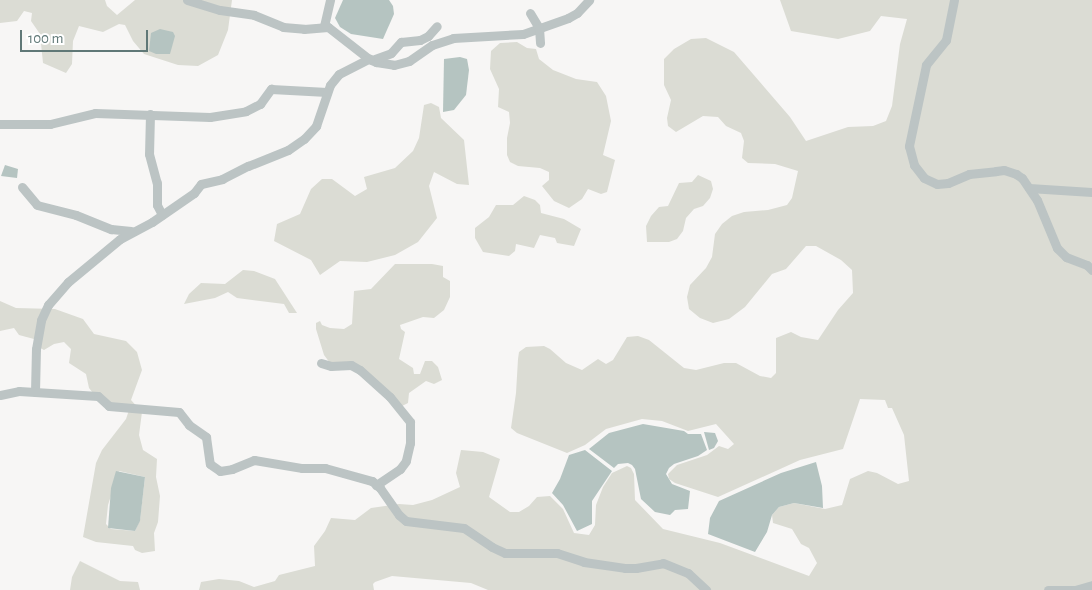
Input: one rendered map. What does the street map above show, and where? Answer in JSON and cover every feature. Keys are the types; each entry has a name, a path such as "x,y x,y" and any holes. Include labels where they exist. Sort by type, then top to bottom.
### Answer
{"street":[{"path":"187,0 220,10 254,15 283,27 304,29 324,26 331,28 371,59 386,64 402,63 432,45 452,38 514,36 568,18 577,13 589,0"},
{"path":"324,26 330,0"},
{"path":"954,0 946,40 926,65 909,146 910,158 924,178 937,184 948,183 968,174 1004,170 1022,178 1043,211 1057,248 1066,257 1087,265 1092,270"},
{"path":"530,13 538,28 540,43"},
{"path":"36,392 36,350 41,320 48,305 76,275 131,232 162,215 194,192 201,184 212,180 222,180 248,166 288,150 304,139 316,126 327,92 339,74 390,52 403,41 420,40 428,36 437,26"},
{"path":"0,124 36,125 61,122 90,113 210,117 246,111 260,104 271,89 327,92"},
{"path":"150,114 148,154 158,183 157,205 162,215"},
{"path":"22,188 37,204 76,215 111,229 131,232"},
{"path":"1029,188 1092,192"},
{"path":"321,363 331,366 355,366 390,397 410,422 410,443 406,462 400,469 376,485"},
{"path":"0,395 19,391 98,396 109,406 179,412 189,425 206,437 208,457 213,467 220,471 232,470 254,460 302,468 320,467 362,478 376,485 399,515 406,520 464,528 492,548 506,552 557,553 584,562 625,568 663,563 688,573 706,590"},
{"path":"1048,590 1075,590 1092,585"}],"shaded area":[{"path":"0,0 105,0 107,6 117,15 135,0 232,0 228,30 218,55 198,66 178,65 144,54 133,41 125,25 119,24 103,32 79,26 73,41 72,64 66,73 43,63 40,34 31,21 32,13 24,11 17,21 0,23"},
{"path":"343,0 389,0 393,6 394,14 383,39 351,34 340,27 335,18"},
{"path":"780,0 1092,0 1092,590 488,590 471,583 392,576 375,582 373,584 374,590 199,590 201,582 219,579 239,581 254,587 275,581 279,575 315,566 314,546 325,531 331,518 355,520 371,508 399,504 413,505 432,500 460,487 456,473 461,450 483,452 500,459 489,497 510,512 519,512 529,506 537,497 550,496 563,509 574,533 589,535 595,525 596,505 603,487 612,473 627,466 631,468 634,474 635,500 663,529 720,543 809,576 817,563 809,548 801,544 792,529 773,523 772,515 779,507 794,503 825,509 842,505 850,479 868,471 877,473 898,484 909,481 904,435 892,408 888,408 885,400 860,399 843,449 800,460 718,497 675,483 669,479 668,474 677,465 707,455 719,446 728,449 734,444 716,424 688,431 662,421 642,419 606,429 585,445 567,453 517,433 511,428 519,352 526,347 544,346 566,363 582,370 598,359 606,364 613,360 627,337 638,336 649,340 684,368 696,370 724,363 736,363 760,376 771,378 776,373 776,338 791,332 801,337 818,340 838,310 853,293 852,270 841,260 816,246 806,246 786,269 772,274 745,307 729,319 713,323 700,318 689,309 687,297 690,285 706,268 712,257 715,234 722,224 732,216 744,212 768,210 787,205 792,198 798,171 775,164 748,163 742,158 744,141 741,133 726,126 718,117 703,116 676,132 668,126 667,118 671,100 664,85 664,59 674,49 691,39 706,38 734,52 790,117 806,141 848,127 873,126 886,121 892,106 900,44 907,19 881,16 870,31 838,39 791,31"},
{"path":"160,29 173,32 175,36 170,54 156,54 149,51 151,33"},
{"path":"517,42 527,48 536,49 539,59 553,70 576,79 597,82 606,96 611,121 603,155 615,160 607,192 601,194 588,189 582,199 569,208 554,201 542,186 549,180 549,172 540,168 518,166 510,162 507,155 507,138 510,123 509,112 498,107 499,89 490,69 491,51 500,43"},
{"path":"460,57 467,59 469,70 466,95 454,110 443,112 444,59"},
{"path":"431,103 439,107 441,118 464,140 469,185 457,184 434,172 429,186 437,218 418,242 395,255 367,262 340,261 320,275 311,260 274,241 277,224 300,214 311,189 322,179 332,179 355,196 367,189 364,177 395,168 413,151 419,138 424,105"},
{"path":"5,165 18,169 17,178 1,176"},
{"path":"698,175 711,181 713,189 710,198 703,206 694,209 686,218 683,231 677,239 669,242 647,242 646,226 651,216 659,207 668,206 679,183 692,182"},
{"path":"524,196 535,200 540,205 541,213 564,219 581,229 574,246 557,243 555,238 540,235 534,248 516,244 515,251 509,256 483,252 475,238 475,228 489,217 496,205 513,205"},
{"path":"395,264 432,264 443,266 443,277 450,281 450,297 444,310 434,318 423,317 400,325 401,329 405,332 399,359 413,368 414,374 420,374 425,361 432,361 438,367 442,380 434,384 426,381 409,393 408,403 402,406 359,369 333,367 324,355 316,329 316,323 320,321 322,325 330,328 344,329 352,324 354,291 371,289"},
{"path":"243,270 254,271 275,279 297,313 289,313 284,304 237,298 228,292 215,298 184,304 189,294 201,283 225,284"},
{"path":"0,301 16,308 55,309 83,319 94,334 126,341 137,352 142,370 131,400 142,412 139,435 143,450 157,459 156,477 160,496 158,522 154,533 155,551 142,553 135,550 133,546 96,542 83,537 96,463 102,450 126,419 129,410 100,402 89,388 86,374 69,363 71,349 64,342 54,344 44,350 35,345 34,339 19,335 14,328 0,331","holes":["119,471 145,477 140,520 135,531 111,529 106,524 108,505"]},
{"path":"643,424 684,431 688,434 701,434 707,450 698,456 674,464 666,474 672,484 690,491 688,509 675,510 670,515 655,512 641,499 635,469 632,465 628,463 618,464 614,468 589,449 609,433"},
{"path":"704,432 715,433 718,441 714,448 709,450"},
{"path":"585,450 612,471 592,501 592,524 577,531 563,505 552,493 560,479 569,455"},
{"path":"816,462 822,486 823,508 794,503 779,507 772,515 767,532 755,552 708,534 710,518 719,501 781,473"},
{"path":"116,471 145,477 140,521 135,531 108,528 111,488"},
{"path":"80,561 120,581 138,582 140,590 70,590 72,577"}]}
